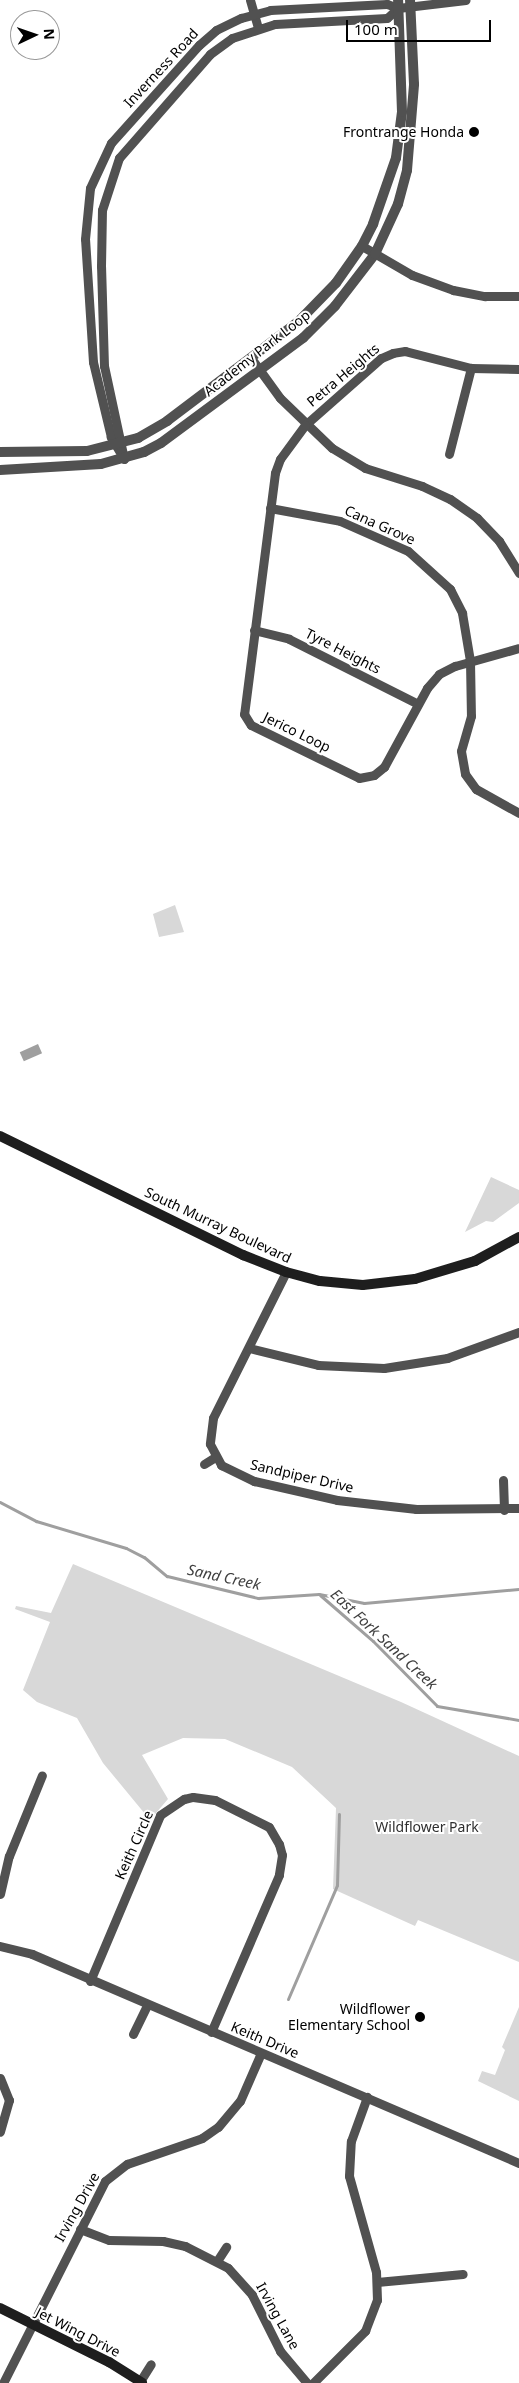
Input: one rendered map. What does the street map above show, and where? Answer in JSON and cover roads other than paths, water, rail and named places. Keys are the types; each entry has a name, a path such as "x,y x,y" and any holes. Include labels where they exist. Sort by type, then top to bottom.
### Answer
{"main road":[{"name":"South Murray Boulevard","path":"0,1136 243,1255 286,1272 345,1284 390,1283 456,1268 518,1239"},
{"name":"Jet Wing Drive","path":"0,2308 32,2323 141,2382"}],"street":[{"path":"250,0 258,28"},
{"path":"398,4 466,0"},
{"name":"Academy Park Loop","path":"0,470 65,468 124,459 161,443 260,371 320,322 375,254 398,204 411,150 414,84 410,3"},
{"name":"Inverness Road","path":"124,459 118,446 93,362 85,239 90,188 111,144 167,78 216,30 254,14 270,10 398,4"},
{"name":"Inverness Road","path":"118,446 104,366 100,234 107,187 119,158 210,54 232,38 258,28 387,18 398,4"},
{"name":"Academy Park Loop","path":"0,452 87,451 118,446 160,426 298,322 323,298 362,246 382,205 399,145 402,92 398,4"},
{"path":"362,246 412,275 453,290 485,296 519,296"},
{"name":"Petra Heights","path":"305,425 381,358 393,352 405,351 471,368 519,369"},
{"path":"251,358 305,425 332,448 365,468 422,486 450,499 477,518 499,541 519,573"},
{"path":"448,454 471,368"},
{"name":"Jerico Loop","path":"305,425 280,459 270,508 244,707 247,721 359,778 374,775 384,767 418,704 439,674 470,661 519,648"},
{"name":"Cana Grove","path":"270,508 340,521 408,551 450,589 462,613 470,661 471,716 461,750 465,774 476,789 519,813"},
{"name":"Tyre Heights","path":"254,630 289,639 418,704"},
{"path":"204,1464 215,1457 210,1444 210,1427 286,1272"},
{"path":"248,1348 311,1364 384,1368 447,1358 519,1332"},
{"name":"Sandpiper Drive","path":"215,1457 221,1466 246,1478 337,1500 416,1509 504,1510 519,1508"},
{"path":"503,1480 504,1510"},
{"path":"0,1894 9,1856 42,1774"},
{"name":"Keith Circle","path":"90,1981 160,1815 184,1799 199,1797 215,1800 269,1826 280,1844 282,1855 279,1875 212,2032"},
{"name":"Keith Drive","path":"0,1946 20,1950 519,2163"},
{"path":"133,2034 147,2005"},
{"name":"Irving Drive","path":"3,2383 80,2229 112,2173 127,2164 202,2138 226,2119 240,2101 261,2053"},
{"path":"0,2078 9,2100 0,2132"},
{"path":"313,2383 365,2331 377,2300 377,2282 349,2176 351,2141 366,2097"},
{"name":"Irving Lane","path":"80,2229 109,2240 174,2244 217,2261 238,2277 252,2295 280,2351 307,2383"},
{"path":"217,2261 226,2247"},
{"path":"377,2282 463,2274"},
{"path":"141,2382 151,2364"}],"waterway":[{"name":"Sand Creek","path":"0,1502 36,1521 126,1548 144,1557 167,1576 258,1598 319,1594 364,1603 519,1589"},
{"name":"East Fork Sand Creek","path":"320,1595 373,1641 437,1706 519,1720"},
{"path":"288,1999 337,1885 339,1814"}],"place":[{"name":"Frontrange Honda","path":"474,132"},
{"name":"Wildflower Elementary School","path":"420,2017"}],"park label":[{"name":"Wildflower Park","path":"427,1827"}]}
